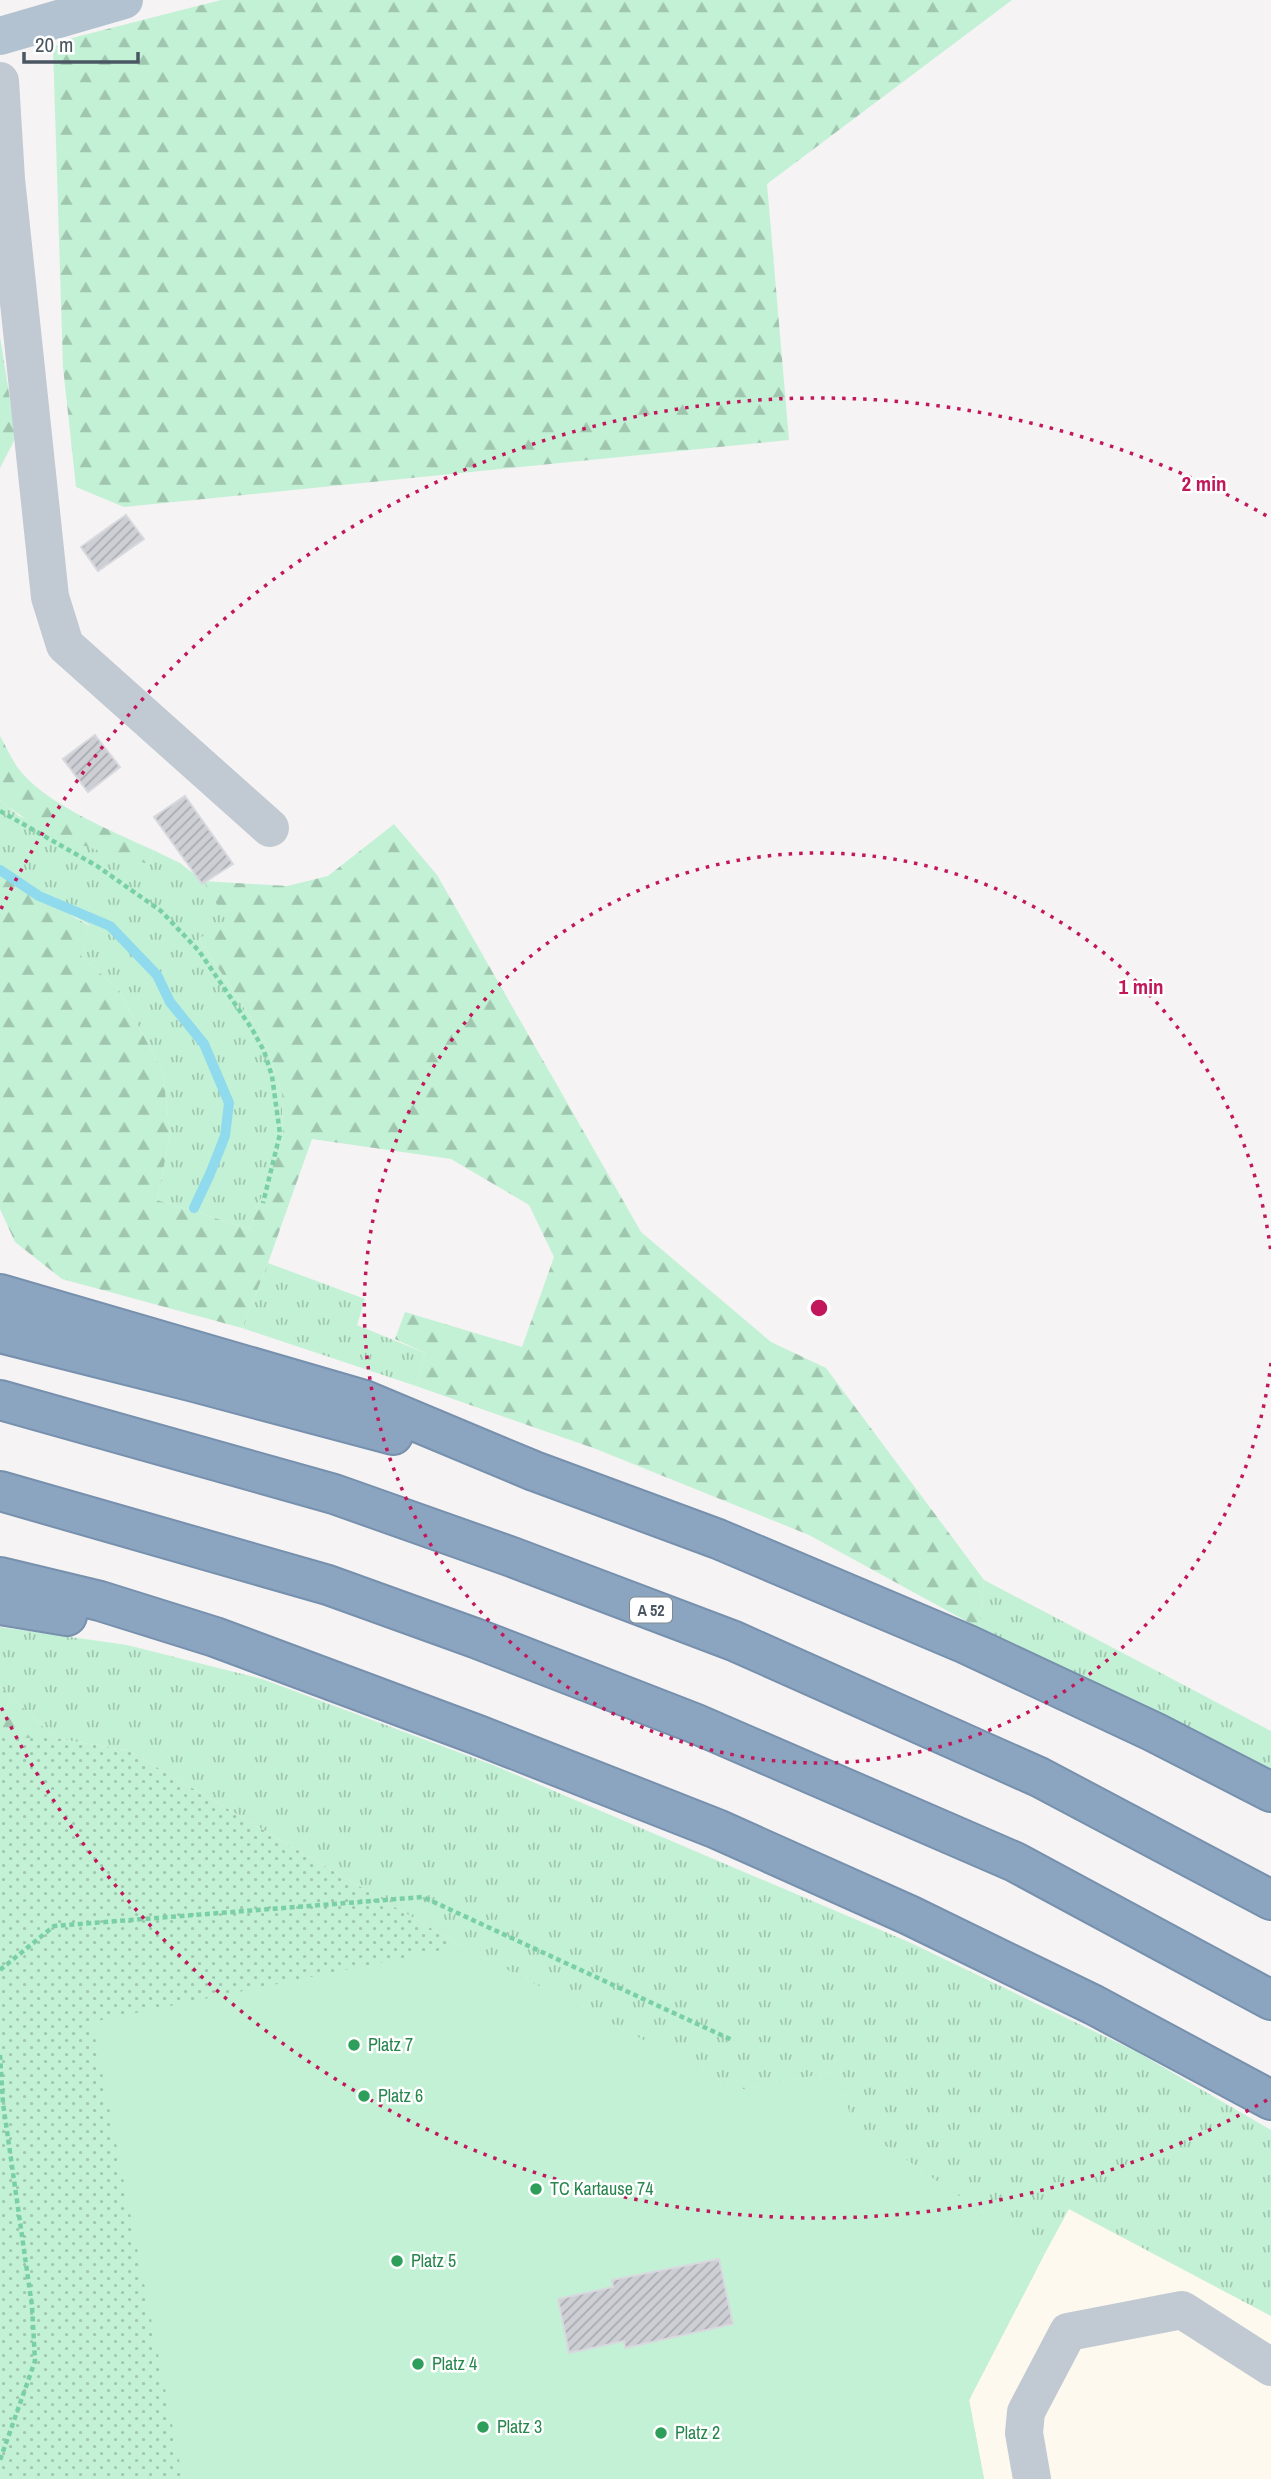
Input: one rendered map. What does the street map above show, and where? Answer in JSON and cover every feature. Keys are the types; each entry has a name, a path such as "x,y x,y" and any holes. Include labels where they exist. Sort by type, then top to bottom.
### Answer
{"highway":[{"path":"0,1294 364,1400 534,1471 718,1539 966,1644 1154,1732 1271,1792"},
{"path":"0,1333 534,1471"},
{"name":"A 52","path":"0,1400 334,1494 512,1557 734,1642 1039,1777 1271,1900"},
{"path":"0,1491 328,1586 475,1638 694,1723 1015,1862 1271,2000"},
{"path":"0,1577 100,1601 244,1649 478,1735 717,1829 909,1915 1094,2005 1271,2100"},
{"path":"0,1605 244,1649"}],"main road":[{"path":"0,36 124,0"}],"lane":[{"path":"0,81 6,179 39,503 50,597 65,645 270,828"},
{"path":"1032,2479 1024,2433 1026,2412 1068,2332 1182,2310 1271,2367"}],"path":[{"path":"0,811 97,866 161,911 199,951 252,1029 264,1051 272,1076 280,1134 263,1203"},
{"path":"0,1970 54,1926 423,1897 732,2040"},
{"path":"0,2055 4,2103 32,2306 35,2361 0,2460"}],"shaded area":[{"path":"1068,2209 1271,2316 1271,2479 984,2479 969,2400"}],"green space":[{"path":"221,0 1012,0 767,184 789,440 124,507 76,487 63,367 53,47 72,38"},
{"path":"0,337 16,437 0,468"},
{"path":"0,736 19,769 34,785 83,817 153,850 150,864 91,848 52,833 16,813 0,800"},
{"path":"0,800 19,816 150,864 153,850 180,863 203,881 227,920 199,939 260,1032 282,1094 283,1137 250,1229 157,1200 170,1136 163,1072 119,990 81,956 89,925 0,872"},
{"path":"394,824 437,875 641,1232 771,1342 826,1368 984,1580 979,1628 809,1535 596,1449 416,1386 425,1353 395,1339 405,1312 522,1347 554,1257 529,1205 451,1159 312,1139 242,1328 62,1279 15,1242 0,1209 0,872 89,926 81,956 119,990 163,1072 170,1136 157,1200 250,1229 283,1137 282,1094 260,1032 199,939 226,920 203,881 287,886 328,876"},
{"path":"268,1263 365,1299 357,1325 425,1353 416,1386 242,1328"},
{"path":"984,1580 1271,1731 1271,1782 979,1628"},
{"path":"0,1627 127,1645 262,1679 493,1765 911,1943 1137,2052 1271,2130 1271,2316 1069,2209 1044,2255 851,2122 840,2071 740,2090 461,1946 129,1751 55,1738 0,1686"},
{"path":"0,1686 55,1738 0,1738"},
{"name":"TC Kartause 74","path":"0,1738 55,1738 129,1751 461,1946 740,2090 840,2071 851,2122 1044,2255 969,2400 984,2479 0,2479"},
{"name":"TC Kartause 74","path":"461,1946 740,2090 840,2071 851,2122 1044,2255 969,2400 984,2479 183,2479 92,2022"}],"building":[{"path":"126,515 144,539 98,571 81,547"},
{"path":"95,735 120,767 88,792 63,759"},
{"path":"185,796 233,864 202,884 154,817"},
{"path":"719,2259 733,2324 625,2348 624,2341 569,2353 558,2299 613,2287 612,2280"}],"waterway":[{"path":"0,870 39,896 110,926 157,975 170,1002 204,1044 229,1103 225,1136 194,1208"}],"place":[{"name":"Platz 7","path":"354,2045"},
{"name":"Platz 6","path":"364,2096"},
{"name":"TC Kartause 74","path":"536,2189"},
{"name":"Platz 5","path":"397,2261"},
{"name":"Platz 4","path":"418,2364"},
{"name":"Platz 3","path":"483,2427"},
{"name":"Platz 2","path":"661,2433"}]}
